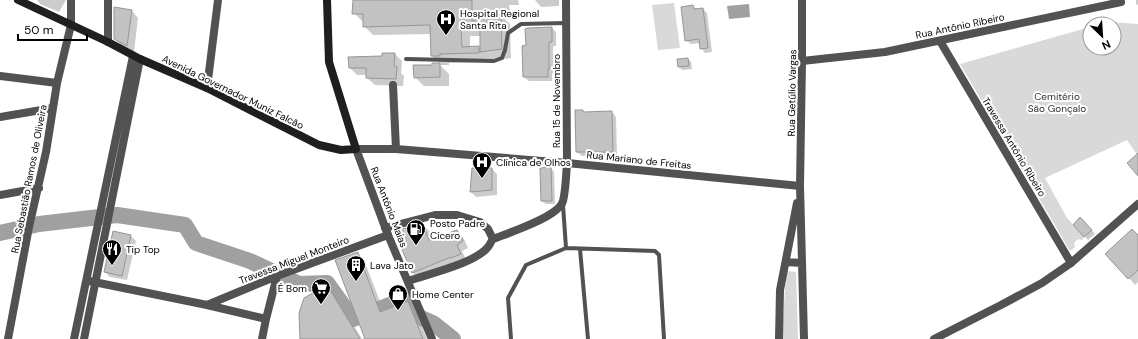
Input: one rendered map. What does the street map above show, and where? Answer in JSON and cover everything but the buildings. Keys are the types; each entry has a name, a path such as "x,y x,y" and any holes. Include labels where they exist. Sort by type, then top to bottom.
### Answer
{"main road":[{"name":"Avenida Governador Muniz Falcão","path":"18,0 108,42 137,58 207,88 319,145 341,150 356,149"},
{"path":"327,0 329,62 356,149"}],"street":[{"name":"Rua Sebastião Ramos de Oliveira","path":"8,339 30,225 39,188 57,84 71,25 72,0"},
{"path":"108,0 108,42"},
{"path":"207,88 218,0"},
{"name":"Rua 15 de Novembro","path":"563,202 567,163 566,0"},
{"name":"Rua Getúlio Vargas","path":"802,0 800,186 804,339"},
{"name":"Rua Antônio Ribeiro","path":"802,61 885,52 1121,2"},
{"name":"Travessa Antônio Ribeiro","path":"940,41 1071,263"},
{"path":"74,339 102,206 137,58"},
{"path":"84,339 109,215 137,58"},
{"path":"0,76 57,84"},
{"path":"393,85 396,149"},
{"path":"0,117 53,108"},
{"name":"Rua Mariano de Freitas","path":"356,149 396,149 567,163 800,186"},
{"name":"Rua Antônio Maias","path":"356,149 386,231 432,339"},
{"name":"Rua Getúlio Vargas","path":"779,339 780,290 800,186"},
{"path":"0,195 39,188"},
{"path":"408,281 472,259 488,247 493,239 544,219 559,208 563,202"},
{"path":"934,339 1042,283 1071,263 1138,204"},
{"name":"Travessa Miguel Monteiro","path":"208,305 386,231 435,215 457,215 480,222 488,229 493,239"},
{"path":"786,262 802,263"},
{"path":"262,339 266,319 280,275"},
{"path":"87,280 208,305 266,319"}],"lane":[{"path":"406,60 494,60 502,58 508,33 521,24 566,22"},
{"path":"563,202 566,248"},
{"path":"510,339 508,298 526,265 566,248 655,251 659,255 664,339"},
{"path":"580,248 588,339"}],"green space":[{"path":"674,3 680,48 658,50 652,5"},
{"name":"Cemitério São Gonçalo","path":"1122,23 1138,24 1138,156 1127,140 1045,178 1067,218 1084,237 1082,240 1078,239 1074,243 1075,247 1070,251 960,64 1082,29 1082,56 1122,56"},
{"path":"786,271 796,272 798,339 782,339"}],"shaded area":[{"path":"749,4 750,17 729,19 727,6"}],"waterway":[{"path":"0,233 39,224 117,215 185,225 196,243 250,261 299,284 327,283 353,319 408,298 419,317 433,323 453,339"}],"place":[{"name":"Hospital Regional Santa Rita","path":"446,36"},
{"name":"Clínica de Olhos","path":"482,179"},
{"name":"Posto Padre Cícero","path":"416,246"},
{"name":"Tip Top","path":"112,266"},
{"name":"Lava Jato","path":"356,282"},
{"name":"É Bom","path":"321,305"},
{"name":"Home Center","path":"398,311"}]}
